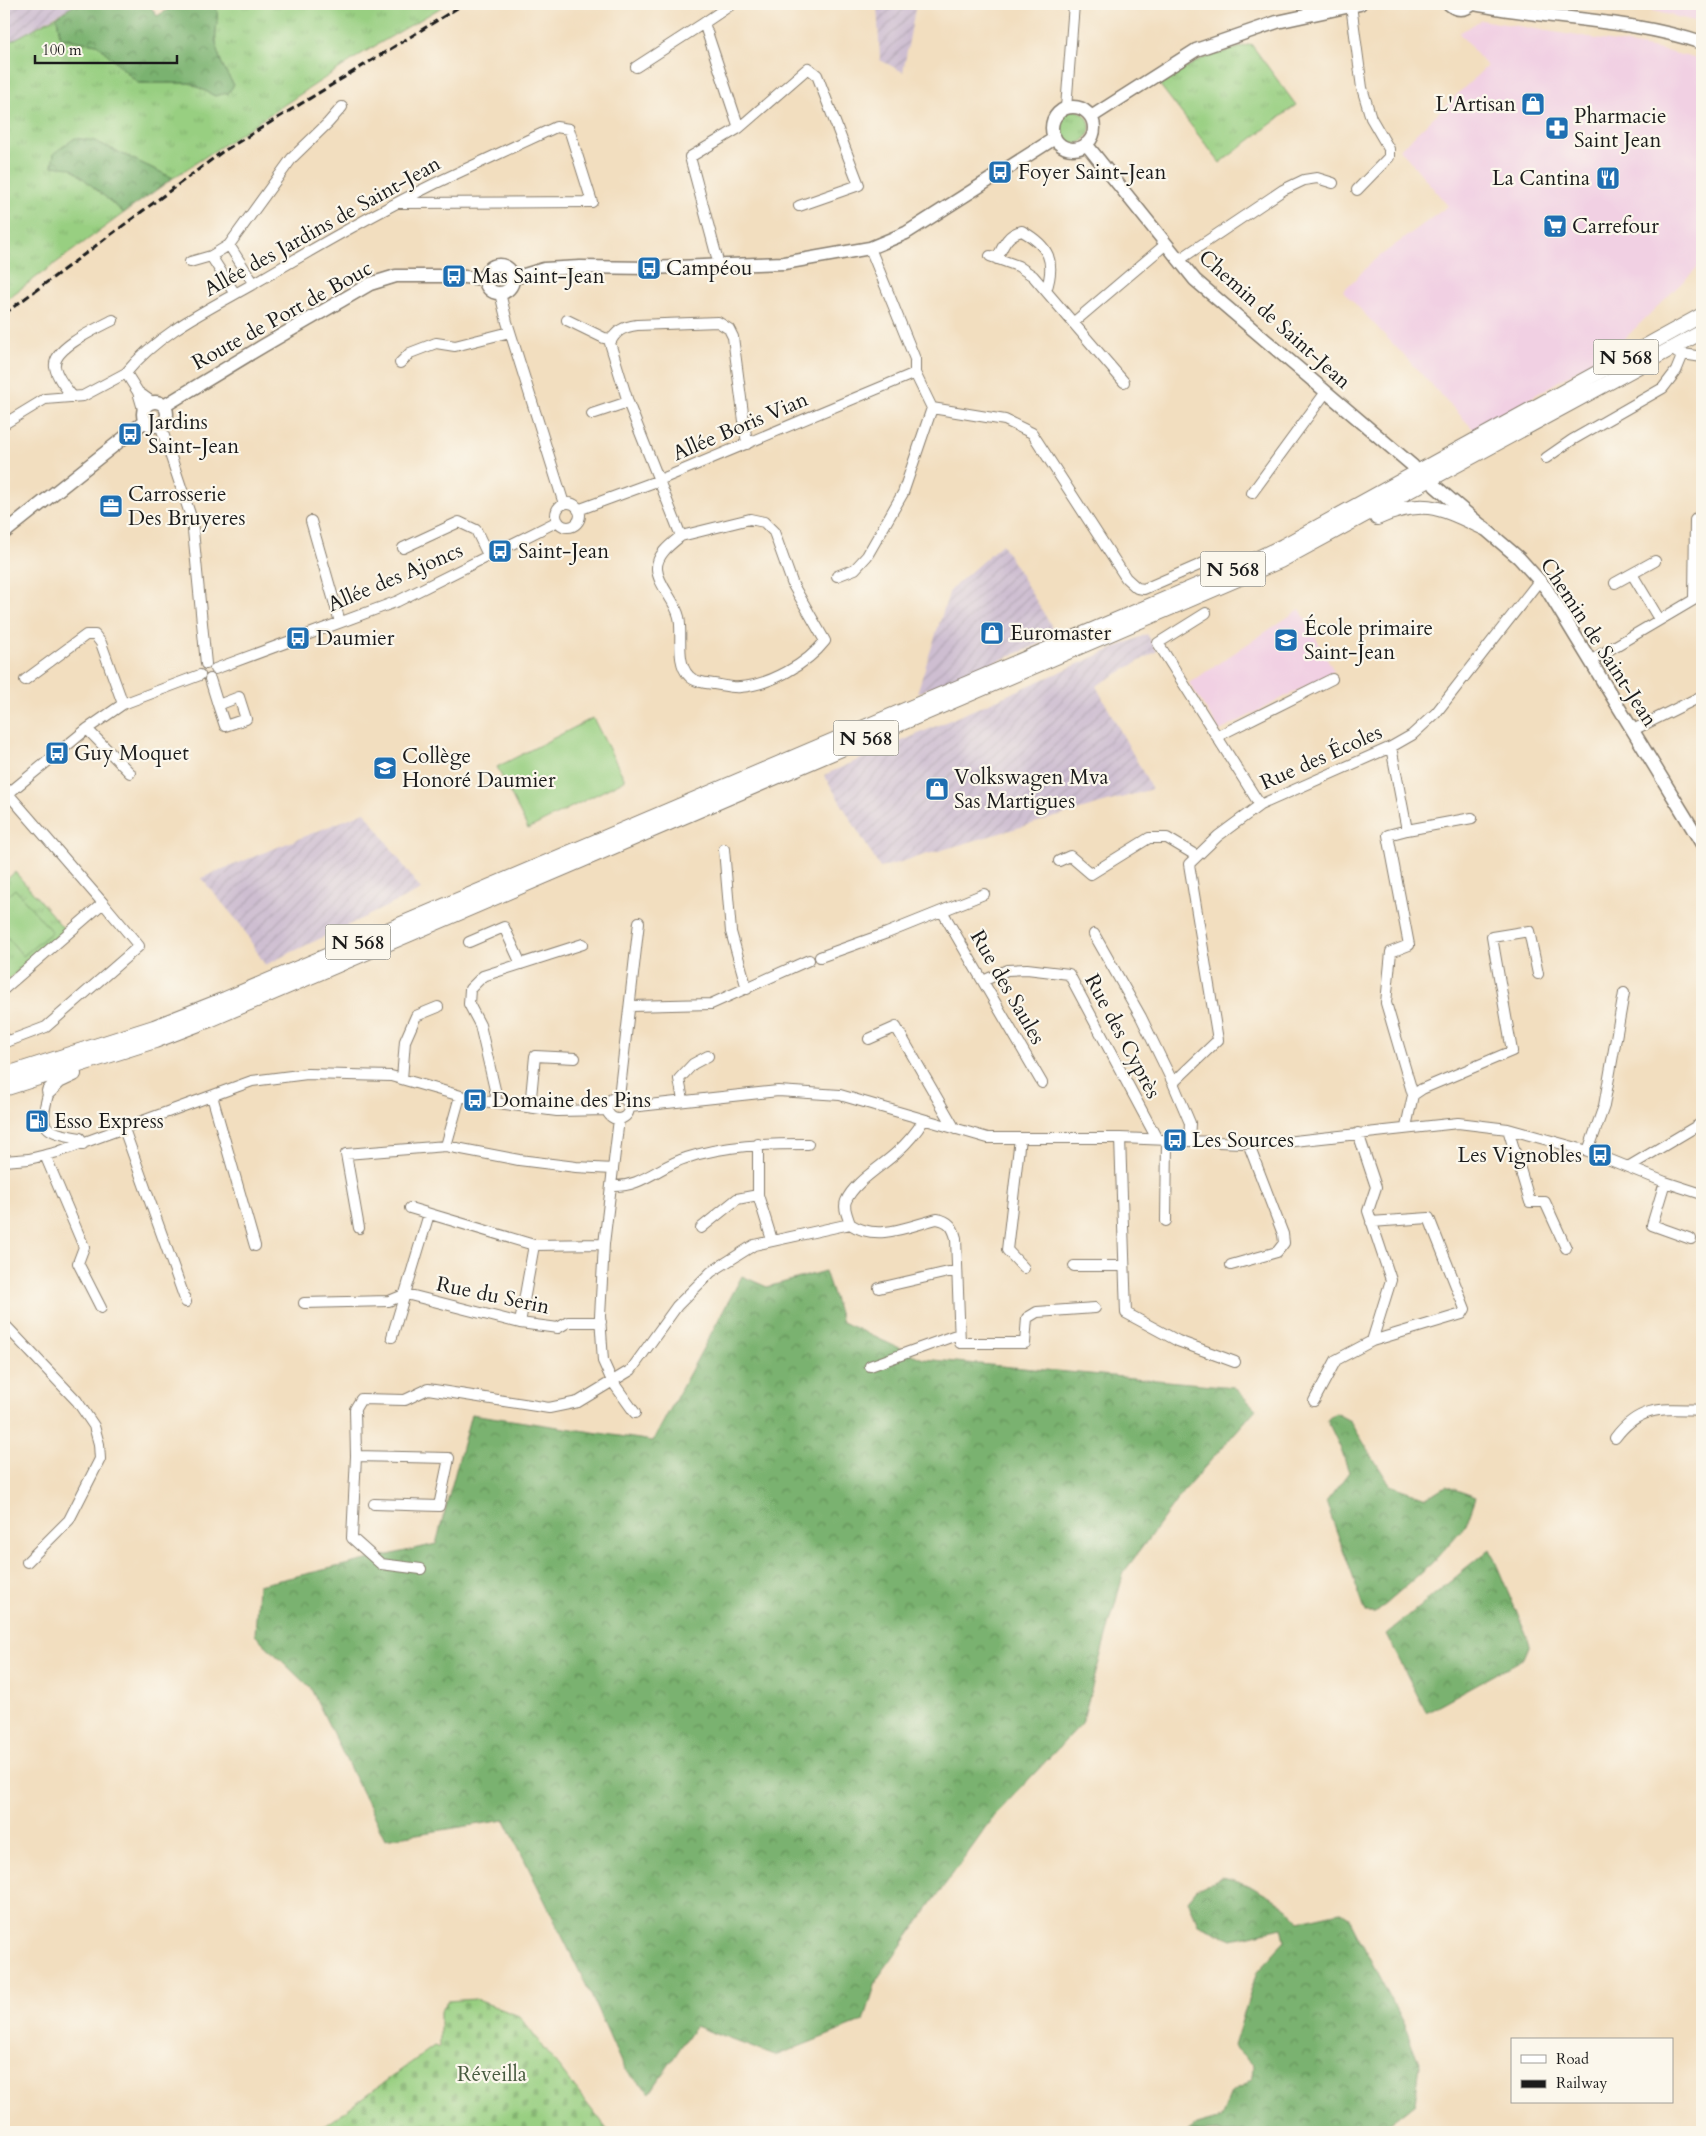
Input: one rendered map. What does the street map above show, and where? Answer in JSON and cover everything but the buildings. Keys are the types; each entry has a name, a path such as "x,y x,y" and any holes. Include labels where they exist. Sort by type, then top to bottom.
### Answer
{"highway":[{"path":"1550,399 1596,366 1702,306"},
{"name":"N 568","path":"4,1075 154,1027 225,999 1224,574 1283,546 1702,315"},
{"name":"N 568","path":"4,1088 155,1041 212,1019 1280,561 1702,332"},
{"path":"1280,561 1389,512 1414,505 1429,506 1484,528"},
{"path":"49,1092 58,1081 138,1051 155,1041"}],"main road":[{"path":"1449,4 1456,9 1463,9 1474,4 1520,8 1635,27 1702,43"},
{"path":"1091,117 1196,50 1309,9 1355,5"},
{"path":"1066,108 1082,109 1091,117 1094,128 1093,136 1086,144 1073,149 1065,148 1052,132 1054,119 1066,108"},
{"path":"514,278 544,269 649,268 784,263 870,248 906,233 1055,138"},
{"name":"Chemin de Saint-Jean","path":"1086,144 1195,280 1413,466"},
{"path":"499,265 511,270 514,278 511,287 500,293 491,291 485,279 490,268 499,265"},
{"name":"Route de Port de Bouc","path":"4,533 151,410 370,284 396,276 454,276 485,279"},
{"path":"151,410 166,416 160,424 152,425 151,410"},
{"name":"Chemin de Saint-Jean","path":"1435,486 1520,558 1539,581 1702,844"}],"street":[{"path":"636,67 732,4"},
{"path":"1066,108 1074,4"},
{"path":"1355,5 1362,88 1371,118 1389,149 1389,157 1357,190"},
{"path":"704,23 739,128"},
{"path":"719,265 690,157 739,128 808,68 817,75 859,185 799,206"},
{"path":"190,262 211,256 229,245 292,158 342,107"},
{"name":"Allée des Jardins de Saint-Jean","path":"126,372 142,353 236,294 399,203 434,184 556,127 569,129 592,202 399,203"},
{"path":"1180,260 1283,190 1304,180 1317,178 1333,183"},
{"path":"1046,291 1052,271 1050,256 1035,238 1022,230 1013,233 993,257 1018,266 1033,276 1124,382"},
{"path":"1073,323 1166,244"},
{"path":"229,245 254,284"},
{"path":"837,576 855,569 867,556 903,493 932,408 916,373 915,359 870,248"},
{"path":"211,256 236,294"},
{"path":"500,293 510,332 564,504"},
{"path":"73,397 58,376 55,365 56,356 64,349 113,320"},
{"path":"567,320 604,338 612,339"},
{"path":"681,536 657,481 628,402 610,343 614,333 625,327 637,325 718,322 729,329 733,337 747,444"},
{"path":"400,363 410,353 436,343 455,346 510,332"},
{"path":"1666,351 1702,357"},
{"path":"1546,458 1572,440 1662,388 1676,371 1683,354"},
{"path":"4,424 46,399 83,396 126,372 151,410"},
{"name":"Allée Boris Vian","path":"578,510 657,481 916,373"},
{"path":"1252,493 1326,392"},
{"path":"592,414 628,402"},
{"path":"932,408 1005,420 1032,433 1126,578 1137,588 1144,589 1206,562"},
{"path":"4,1038 9,1041 46,1027 139,946 5,793 87,729 123,704 205,677 214,676 211,666 192,520 160,424"},
{"path":"564,504 571,504 578,510 578,520 573,526 565,526 558,521 557,512 564,504"},
{"path":"1590,661 1698,596 1695,520 1702,513"},
{"path":"750,519 764,522 774,532 793,585 826,641 818,650 783,674 758,684 739,687 700,682 689,677 683,665 680,618 656,570 658,561 668,546 681,536 750,519"},
{"path":"311,521 340,622"},
{"name":"Allée des Ajoncs","path":"211,666 398,601 558,521"},
{"path":"403,548 459,522 476,530 489,557"},
{"path":"1615,583 1655,561"},
{"path":"1632,574 1660,619"},
{"name":"Rue des Écoles","path":"1206,613 1158,643 1260,805 1391,747 1412,734 1436,713 1539,581"},
{"path":"25,680 86,634 95,635 101,643 123,704"},
{"path":"211,666 201,668 218,705"},
{"path":"1218,736 1332,679"},
{"path":"1633,730 1702,696"},
{"path":"87,729 130,773"},
{"path":"1391,747 1407,830"},
{"path":"1172,1083 1218,1040 1189,864 1218,836 1260,805"},
{"path":"1406,1127 1413,1096 1386,1003 1391,952 1409,945 1388,835 1472,818"},
{"path":"1059,861 1070,856 1091,874 1149,838 1167,838 1197,856"},
{"path":"724,850 732,932 747,988"},
{"path":"820,956 984,894"},
{"path":"4,989 103,903"},
{"name":"Rue des Saules","path":"942,911 1042,1082"},
{"path":"619,1097 639,922"},
{"path":"470,942 504,926 521,964"},
{"path":"1413,1096 1422,1089 1512,1051 1492,937 1529,931 1538,974"},
{"path":"1094,934 1141,1017 1172,1083 1190,1123 1189,1140"},
{"path":"495,1103 496,1094 480,1024 469,1004 470,988 484,976 583,944"},
{"path":"630,1006 711,1004 810,960"},
{"name":"Rue des Cyprès","path":"983,982 1007,970 1027,969 1069,974 1162,1140"},
{"path":"1588,1150 1604,1106 1624,993"},
{"path":"402,1079 406,1041 416,1016 438,1007"},
{"path":"869,1039 896,1027 955,1129"},
{"path":"530,1107 535,1056 575,1058"},
{"path":"683,1100 679,1079 693,1064 708,1056"},
{"path":"4,1161 45,1155 83,1144 252,1081 307,1074 391,1076 460,1096 495,1103 557,1111 607,1110"},
{"path":"630,1107 778,1091 840,1095 923,1121 988,1138 1120,1138 1248,1143 1296,1142 1406,1127 1458,1123 1508,1129 1588,1150 1665,1182 1702,1194"},
{"path":"49,1092 43,1112 45,1125 54,1134 80,1138 83,1144"},
{"path":"212,1096 255,1246"},
{"path":"446,1146 460,1096"},
{"path":"607,1110 610,1100 619,1097 625,1099 630,1107"},
{"path":"607,1110 613,1118 619,1119 626,1117 630,1107"},
{"path":"619,1119 604,1244 600,1322 603,1361 612,1381 635,1413"},
{"path":"850,1224 845,1203 853,1191 898,1152 914,1135 923,1121"},
{"path":"1628,1167 1702,1123"},
{"path":"124,1129 186,1302"},
{"path":"1508,1129 1530,1202 1545,1202 1566,1248"},
{"path":"1358,1134 1376,1187 1368,1211 1391,1280 1372,1341"},
{"path":"1020,1138 1007,1250 1024,1268"},
{"path":"1120,1138 1126,1313 1178,1341 1234,1362"},
{"path":"1162,1140 1166,1221"},
{"path":"1231,1265 1277,1252 1284,1243 1248,1143"},
{"path":"611,1186 624,1186 645,1180 685,1158 758,1144 808,1144"},
{"path":"758,1144 758,1195 772,1240"},
{"path":"359,1228 346,1154 446,1146 519,1160 576,1167 613,1169"},
{"path":"45,1155 84,1247 78,1263 101,1308"},
{"path":"1665,1182 1652,1225 1691,1238"},
{"path":"701,1228 737,1199 758,1195"},
{"path":"410,1208 534,1246 604,1244"},
{"path":"392,1337 429,1214"},
{"path":"1314,1401 1336,1360 1372,1341 1462,1314 1465,1309 1429,1218 1371,1222"},
{"path":"421,1570 381,1564 352,1538 356,1456 354,1409 361,1399 405,1400 428,1389 549,1408 578,1402 631,1370 677,1306 711,1272 754,1245 850,1224 870,1232 886,1233 937,1219 945,1220 953,1228 956,1238 960,1339"},
{"path":"520,1323 534,1246"},
{"path":"1074,1266 1124,1266"},
{"path":"879,1288 956,1270"},
{"path":"304,1303 389,1301 406,1294"},
{"name":"Rue du Serin","path":"406,1294 520,1323 558,1328 568,1322 600,1322"},
{"path":"870,1366 960,1339 1025,1343 1027,1318 1037,1312 1095,1308"},
{"path":"4,1324 77,1401 94,1426 99,1444 100,1459 69,1520 27,1562"},
{"path":"1615,1438 1624,1427 1657,1408 1702,1410"},
{"path":"356,1456 449,1458 439,1506 374,1504"}],"shaded area":[{"path":"4,4 76,4 4,45"},
{"path":"877,4 916,4 903,72 880,60"},
{"path":"1644,4 1702,4 1702,23 1645,9"},
{"path":"1481,20 1657,49 1702,60 1702,263 1616,347 1475,431 1343,291 1373,261 1448,206 1400,149 1487,66 1459,33"},
{"path":"1002,544 1058,637 917,693 950,590"},
{"name":"École primaire Saint-Jean","path":"1300,609 1334,671 1220,731 1189,683"},
{"path":"1147,634 1157,651 1096,686 1152,789 880,868 824,775"},
{"path":"365,812 421,890 265,965 240,924 201,878"}],"green space":[{"path":"76,4 149,4 157,16 178,4 215,4 217,10 216,37 218,53 222,65 234,85 228,93 215,96 190,83 138,83 97,44 60,38 57,16"},
{"path":"215,4 447,4 363,53 173,178 95,141 71,168 124,213 4,301 4,45 57,16 60,38 97,44 138,83 190,83 215,96 234,85 222,65 218,53 216,37 217,10"},
{"path":"1251,44 1296,105 1220,163 1159,84 1201,59"},
{"path":"1073,110 1085,115 1090,127 1085,139 1073,144 1061,139 1056,127 1061,115"},
{"path":"75,138 95,141 173,178 124,213 71,168 52,166 54,153"},
{"path":"593,718 625,780 528,829 497,767"},
{"path":"15,872 65,930 4,983 4,882"},
{"path":"15,889 52,932 23,956 4,933 4,899"},
{"path":"825,1271 842,1322 923,1359 1234,1387 1256,1409 1182,1493 1124,1572 1082,1723 996,1814 877,1979 864,2021 775,2056 695,2026 650,2093 624,2069 591,1995 505,1820 385,1839 311,1689 255,1635 258,1585 436,1544 471,1414 653,1441 742,1276 767,1287"},
{"path":"1335,1413 1350,1421 1390,1485 1426,1498 1445,1486 1476,1497 1466,1525 1432,1563 1375,1613 1366,1613 1326,1502 1349,1472 1327,1420"},
{"path":"1490,1549 1530,1644 1524,1658 1426,1712 1386,1634"},
{"path":"1222,1877 1242,1883 1264,1893 1294,1914 1300,1921 1340,1912 1349,1918 1405,2027 1420,2065 1415,2104 1379,2132 1187,2132 1196,2125 1221,2118 1231,2093 1252,2079 1253,2065 1234,2046 1257,1971 1285,1941 1282,1928 1232,1939 1198,1924 1188,1900 1197,1889"},
{"name":"Réveilla","path":"475,1999 519,2016 609,2132 316,2132 434,2046 440,2048 440,2012 447,2001"}],"railway":[{"path":"4,314 222,152 464,4"}],"place":[{"name":"L'Artisan","path":"1533,104"},
{"name":"Pharmacie Saint Jean","path":"1557,128"},
{"name":"Foyer Saint-Jean","path":"1000,172"},
{"name":"La Cantina","path":"1608,178"},
{"name":"Carrefour","path":"1555,226"},
{"name":"Campéou","path":"649,268"},
{"name":"Mas Saint-Jean","path":"454,276"},
{"name":"Jardins Saint-Jean","path":"130,434"},
{"name":"Carrosserie Des Bruyeres","path":"111,506"},
{"name":"Saint-Jean","path":"500,551"},
{"name":"Euromaster","path":"992,633"},
{"name":"Daumier","path":"298,638"},
{"name":"École primaire Saint-Jean","path":"1286,640"},
{"name":"Guy Moquet","path":"57,753"},
{"name":"Collège Honoré Daumier","path":"385,768"},
{"name":"Volkswagen Mva Sas Martigues","path":"937,789"},
{"name":"Domaine des Pins","path":"475,1100"},
{"name":"Esso Express","path":"37,1121"},
{"name":"Les Sources","path":"1175,1140"},
{"name":"Les Vignobles","path":"1600,1155"}]}
